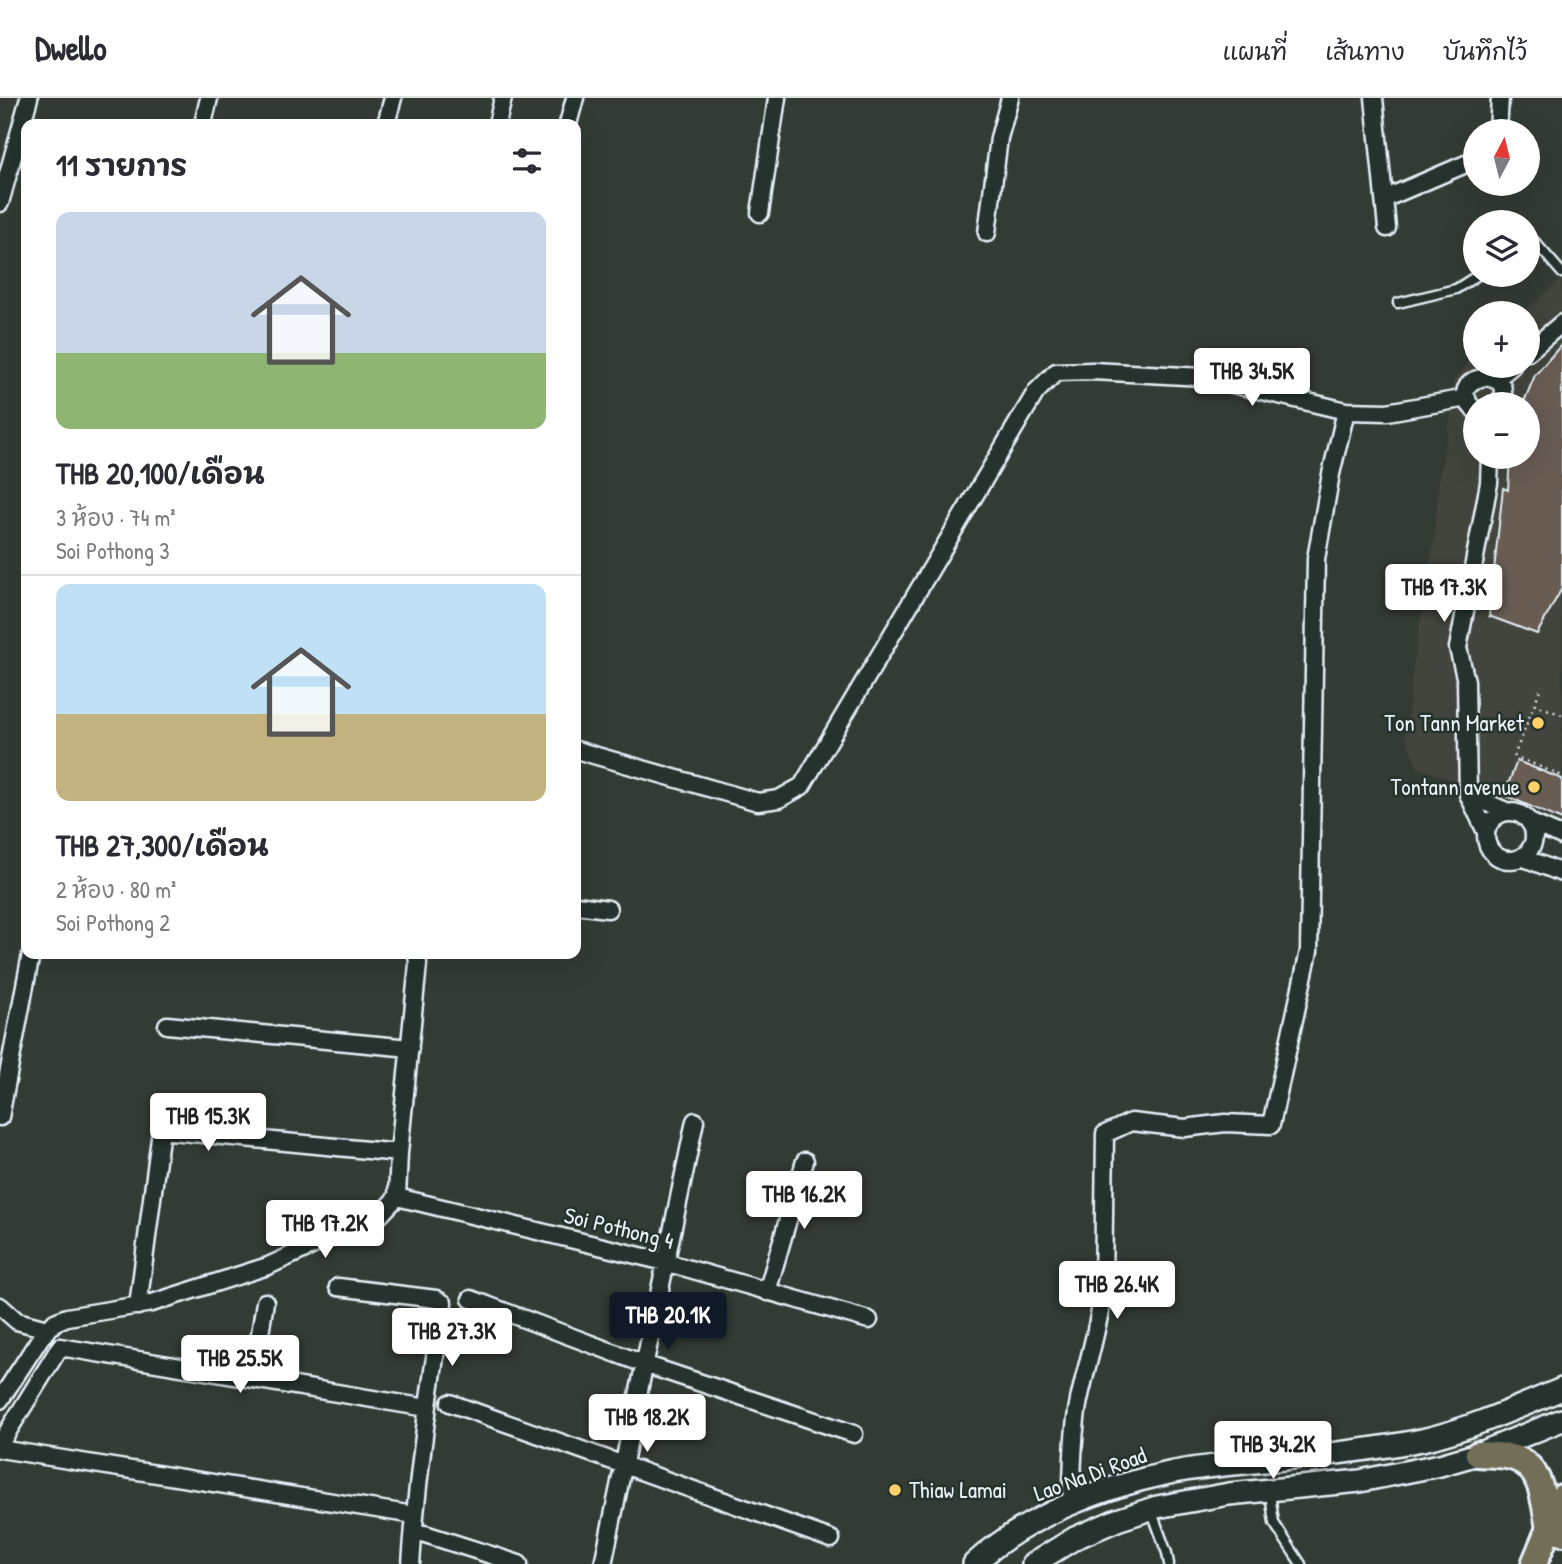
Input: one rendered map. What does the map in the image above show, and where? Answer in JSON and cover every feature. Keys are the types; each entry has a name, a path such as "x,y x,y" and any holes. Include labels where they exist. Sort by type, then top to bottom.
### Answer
{"main road":[{"name":"Lao Na Di Road","path":"974,1564 1011,1535 1045,1516 1115,1488 1170,1473 1359,1451 1425,1439 1476,1424 1562,1389"},
{"path":"1032,1564 1075,1538 1151,1509 1229,1494 1360,1481 1440,1465 1478,1454 1562,1420"},
{"path":"1478,1454 1516,1458 1527,1465 1541,1488 1556,1530"},
{"path":"1534,1564 1556,1530 1562,1497"}],"street":[{"path":"23,119 29,98"},
{"path":"204,119 209,98"},
{"path":"387,119 393,98"},
{"path":"498,119 503,98"},
{"path":"569,119 575,98"},
{"path":"760,213 776,98"},
{"path":"987,233 999,138 1010,98"},
{"path":"1374,98 1387,228"},
{"path":"1498,119 1500,98"},
{"path":"1,194 21,125"},
{"path":"1384,199 1463,165"},
{"path":"1540,342 1562,323"},
{"path":"581,751 758,802 779,799 802,786 1036,392 1056,372 1093,371 1203,377 1346,411 1387,412 1463,405"},
{"path":"1469,392 1468,387 1475,379 1485,376 1495,380 1503,392"},
{"path":"1071,1505 1074,1430 1100,1318 1103,1293 1105,1134 1131,1122 1185,1128 1225,1123 1272,1125 1309,951 1316,559 1331,474 1346,411"},
{"path":"1486,832 1468,794 1466,681 1458,648 1490,469"},
{"path":"1468,794 1523,816 1529,822 1533,829 1532,845 1528,852 1515,860 1499,858 1493,854 1486,840 1488,824 1500,814 1508,812"},
{"path":"1529,822 1562,836"},
{"path":"1522,857 1562,873"},
{"path":"581,906 608,909"},
{"path":"0,1117 30,959"},
{"path":"0,1400 47,1329 55,1322 67,1317 152,1303 268,1266 380,1215 397,1197 418,959"},
{"path":"167,1025 410,1048"},
{"path":"603,1564 695,1121"},
{"path":"138,1306 161,1130 399,1153"},
{"path":"768,1292 805,1161"},
{"name":"Soi Pothong 4","path":"397,1197 665,1262 869,1320"},
{"path":"338,1287 436,1299 443,1303 427,1408 411,1564"},
{"path":"471,1299 644,1364 854,1434"},
{"path":"253,1379 265,1302"},
{"path":"0,1306 17,1321 47,1329"},
{"path":"414,1515 0,1447 60,1347 427,1408"},
{"path":"450,1403 831,1539"},
{"path":"425,1534 519,1564"}],"lane":[{"path":"1540,248 1562,273"},
{"path":"1398,303 1456,289 1463,285"},
{"path":"1270,1490 1274,1523 1301,1564"},
{"path":"1151,1509 1169,1564"}],"path":[{"path":"1540,690 1514,755 1562,776"},
{"path":"1534,704 1562,715"}],"shaded area":[{"path":"1562,278 1562,824 1474,787 1418,768 1406,738 1413,667 1434,540 1439,477 1451,417 1453,382 1463,369 1463,378 1540,378 1540,301 1536,301"}],"building":[{"path":"1562,344 1562,588 1537,634 1489,616 1503,488 1508,490 1509,469 1540,469 1540,392 1528,392 1534,378 1540,378 1540,369"},
{"name":"Tontann avenue","path":"1517,761 1562,779 1562,820 1504,795"}],"place":[{"name":"Ton Tann Market","path":"1538,723"},
{"name":"Tontann avenue","path":"1534,787"},
{"name":"Thiaw Lamai","path":"895,1490"}]}
